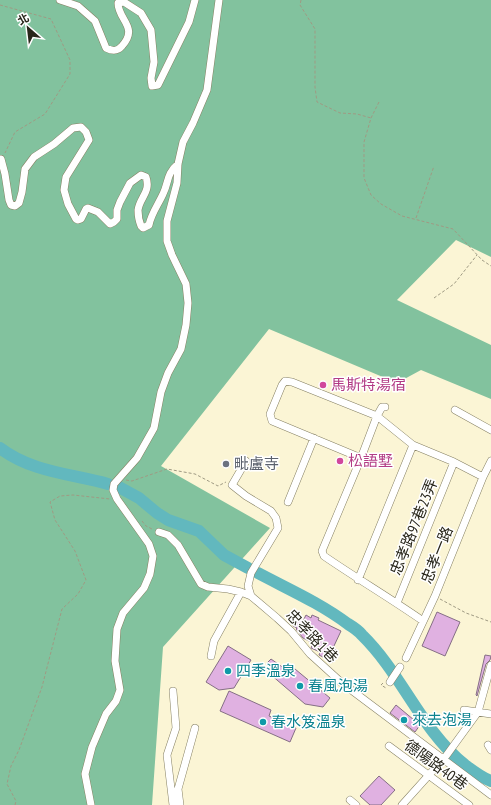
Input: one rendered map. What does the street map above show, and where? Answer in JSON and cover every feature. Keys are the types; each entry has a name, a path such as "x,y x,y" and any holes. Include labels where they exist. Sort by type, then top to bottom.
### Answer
{"street":[{"path":"60,0 78,6 95,21 106,48 112,51 119,50 125,43 129,32 127,23 118,9 118,3 124,2 141,13 151,30 154,62 151,78 152,86 158,85 189,22 195,0"},
{"path":"91,805 85,774 92,747 106,714 116,701 120,690 115,661 117,629 123,613 144,588 150,574 152,556 149,544 116,499 113,490 114,484 137,458 154,428 161,392 168,372 181,348 186,326 188,303 186,284 167,241 167,221 177,183 178,164 183,142 207,90 219,0"},
{"path":"1,159 9,200 11,205 15,206 19,203 22,192 24,170 34,157 54,144 74,128 81,127 86,132 89,140 66,177 64,190 68,204 76,219 81,219 88,208 98,212 110,224 114,222 117,219 117,210 120,202 130,183 141,175 146,177 148,183 138,210 141,226 143,228 149,225 151,217 164,193 169,175 172,169 178,164"},
{"path":"361,458 272,421 270,414 282,385 285,382 292,382 377,416 413,445 454,462 483,477"},
{"path":"385,407 382,407 377,416 322,551 324,556 358,580 397,603 423,621"},
{"path":"455,410 491,430"},
{"path":"288,502 314,438"},
{"path":"358,580 413,445"},
{"path":"246,461 232,485 246,496 271,511 276,518 278,528 251,573 248,586 251,596"},
{"name":"忠孝一路","path":"406,658 435,596 483,477 491,461"},
{"name":"忠孝路97巷23弄","path":"397,603 454,462"},
{"name":"忠孝路1巷","path":"159,532 168,535 178,545 201,584 208,587 241,592 251,596 291,631 310,654 342,683 491,794"},
{"path":"211,656 214,641 241,592"},
{"path":"402,805 454,746 478,712 491,665"},
{"path":"390,682 400,667"},
{"path":"173,691 176,728 167,755 173,805"},
{"path":"464,710 491,714"},
{"path":"180,805 178,789 195,728"},
{"name":"德陽路40巷","path":"389,746 469,805"}],"path":[{"path":"301,0 300,5 315,29 315,87 317,102 340,113 357,114 371,118"},
{"path":"0,5 51,20 70,60 70,74 45,114 15,132 1,159"},
{"path":"379,102 371,118 364,142 364,178 371,195 381,204 402,216 452,230 482,260 491,266"},
{"path":"416,219 434,166"},
{"path":"434,298 454,284 477,255"},
{"path":"132,482 167,469 195,474 218,486 225,482 232,485"},
{"path":"15,805 16,801 7,784 11,766 19,750 42,687 62,609 78,594 86,580 75,551 55,520 50,502 60,496 74,495 116,499"},
{"path":"435,596 466,612 491,622"}],"green space":[{"path":"0,0 491,0 491,257 456,240 397,300 491,345 491,399 421,370 397,383 269,329 161,466 270,528 163,647 152,805 0,805"}],"building":[{"path":"437,612 460,622 445,656 422,646"},
{"path":"306,615 311,618 312,615 319,618 318,620 341,631 333,648 338,651 333,662 319,655 320,652 311,648 313,643 303,638 296,629 297,628 293,626 297,618 303,621"},
{"name":"四季溫泉","path":"228,646 251,660 234,688 219,690 206,682"},
{"path":"485,655 491,656 490,660 486,664 477,696 476,695"},
{"name":"春風泡湯","path":"271,659 288,671 295,669 330,698 323,707 305,704 270,674 267,663"},
{"name":"春水笈溫泉","path":"229,691 271,710 269,716 296,728 290,742 220,711"},
{"name":"來去泡湯","path":"396,705 420,725 415,732 390,713"},
{"path":"379,776 395,790 381,805 370,805 360,796"}],"waterway":[{"path":"0,448 12,456 38,467 108,484"},
{"path":"117,486 139,498 168,520 199,531 224,555 248,568"},
{"path":"258,573 315,603 337,616 359,632 376,650 424,719 450,751 471,770 491,781"}],"place":[{"name":"馬斯特湯宿","path":"323,385"},
{"name":"松語墅","path":"340,461"},
{"name":"毗盧寺","path":"226,464"},
{"name":"四季溫泉","path":"228,671"},
{"name":"春風泡湯","path":"300,686"},
{"name":"來去泡湯","path":"404,720"},
{"name":"春水笈溫泉","path":"263,722"}]}
